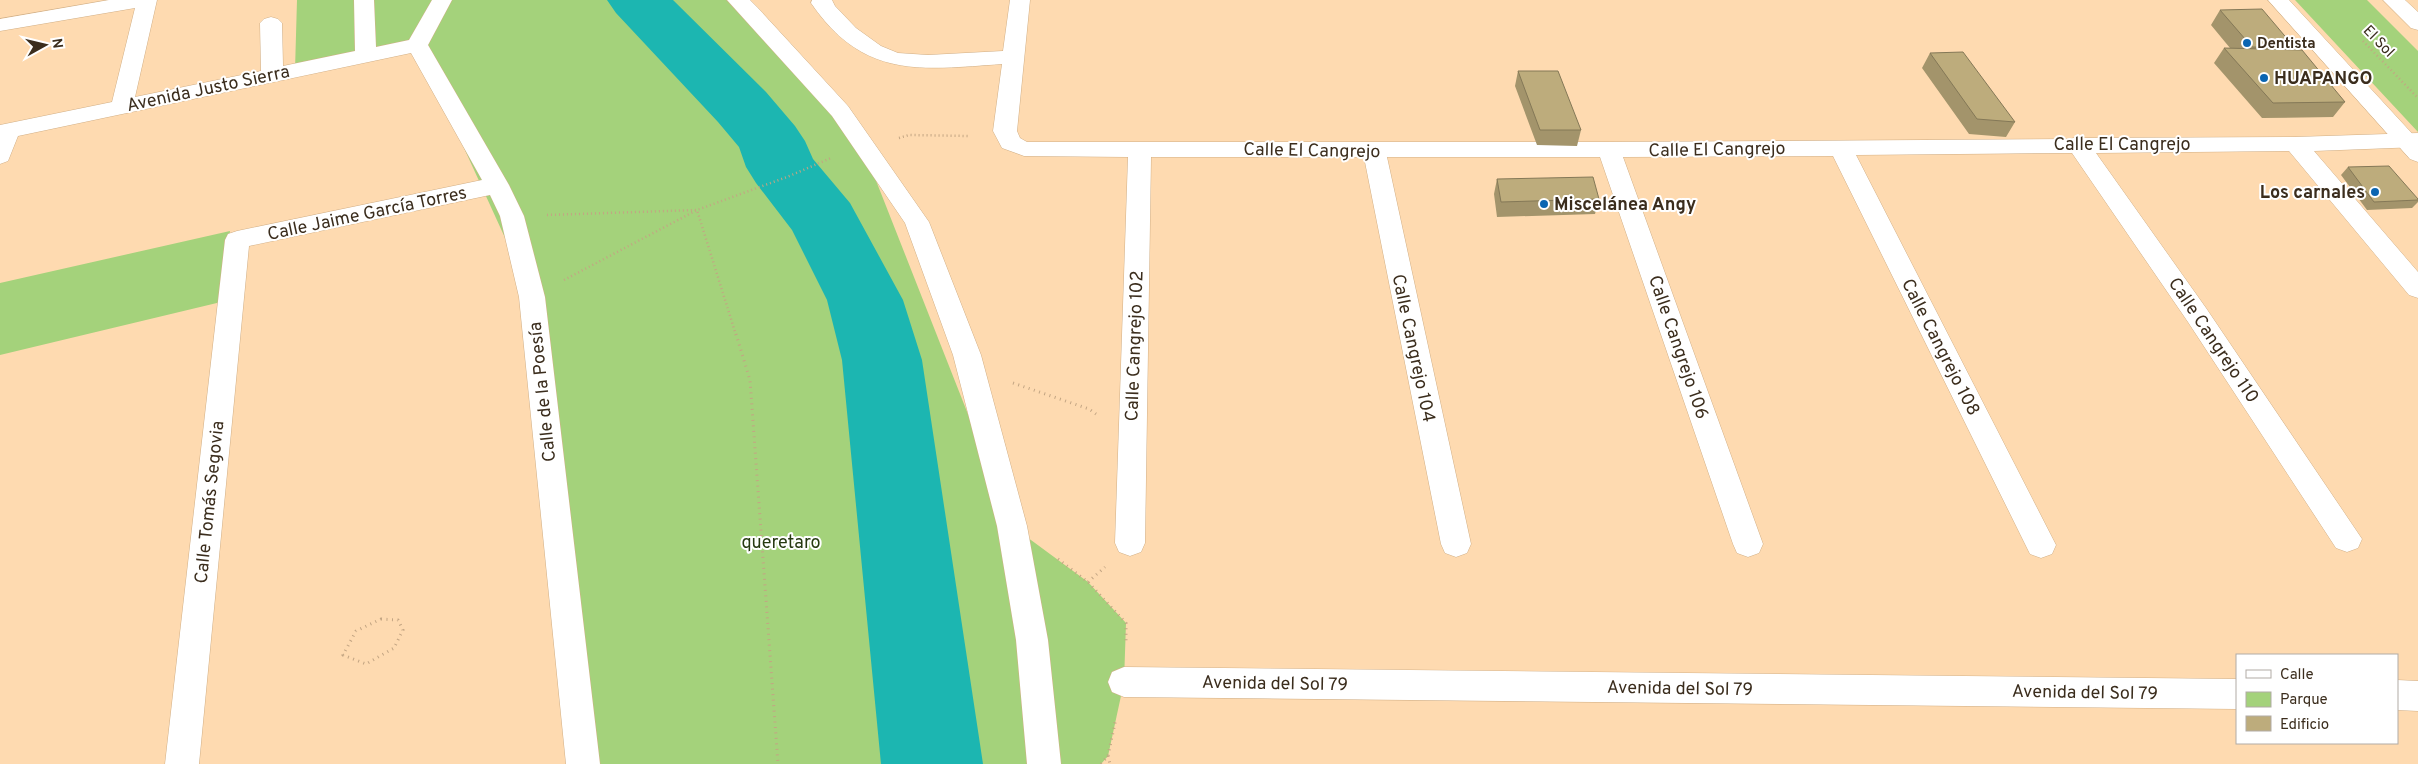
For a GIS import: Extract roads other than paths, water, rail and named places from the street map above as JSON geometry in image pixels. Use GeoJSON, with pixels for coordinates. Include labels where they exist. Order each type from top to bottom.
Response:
{"type":"FeatureCollection","features":[{"type":"Feature","properties":{"kind":"street"},"geometry":{"type":"LineString","coordinates":[[0,25],[146,0],[122,106]]}},
{"type":"Feature","properties":{"kind":"street"},"geometry":{"type":"LineString","coordinates":[[364,0],[366,56]]}},
{"type":"Feature","properties":{"kind":"street"},"geometry":{"type":"LineString","coordinates":[[417,45],[442,0]]}},
{"type":"Feature","properties":{"kind":"street"},"geometry":{"type":"LineString","coordinates":[[737,0],[750,11],[840,111],[850,150],[917,222],[967,356],[1012,526],[1032,640],[1044,764]]}},
{"type":"Feature","properties":{"kind":"street"},"geometry":{"type":"LineString","coordinates":[[822,0],[821,3],[838,25],[884,56],[918,61],[1014,57],[1020,0]]}},
{"type":"Feature","properties":{"kind":"street"},"geometry":{"type":"LineString","coordinates":[[2278,0],[2414,144]]}},
{"type":"Feature","properties":{"kind":"street"},"geometry":{"type":"LineString","coordinates":[[2404,5],[2418,24]]}},
{"type":"Feature","properties":{"kind":"street"},"geometry":{"type":"LineString","coordinates":[[272,23],[272,75]]}},
{"type":"Feature","properties":{"kind":"street","name":"Avenida Justo Sierra"},"geometry":{"type":"LineString","coordinates":[[4,131],[417,45]]}},
{"type":"Feature","properties":{"kind":"street","name":"Calle de la Poesía"},"geometry":{"type":"LineString","coordinates":[[417,45],[497,185],[512,216],[532,297],[583,764]]}},
{"type":"Feature","properties":{"kind":"street","name":"Calle El Cangrejo"},"geometry":{"type":"LineString","coordinates":[[1014,57],[1011,139],[1039,150],[1140,148],[1374,151],[1609,150],[2076,144],[2414,144]]}},
{"type":"Feature","properties":{"kind":"street"},"geometry":{"type":"LineString","coordinates":[[0,156],[4,131]]}},
{"type":"Feature","properties":{"kind":"street","name":"Calle Cangrejo 110"},"geometry":{"type":"LineString","coordinates":[[2076,144],[2197,314],[2347,539]]}},
{"type":"Feature","properties":{"kind":"street"},"geometry":{"type":"LineString","coordinates":[[2295,144],[2418,289]]}},
{"type":"Feature","properties":{"kind":"street","name":"Calle Cangrejo 102"},"geometry":{"type":"LineString","coordinates":[[1130,544],[1131,441],[1140,148]]}},
{"type":"Feature","properties":{"kind":"street","name":"Calle Cangrejo 108"},"geometry":{"type":"LineString","coordinates":[[1841,148],[2041,545]]}},
{"type":"Feature","properties":{"kind":"street","name":"Calle Cangrejo 106"},"geometry":{"type":"LineString","coordinates":[[1609,150],[1748,544]]}},
{"type":"Feature","properties":{"kind":"street","name":"Calle Cangrejo 104"},"geometry":{"type":"LineString","coordinates":[[1374,151],[1456,544]]}},
{"type":"Feature","properties":{"kind":"street","name":"Calle Jaime García Torres"},"geometry":{"type":"LineString","coordinates":[[237,240],[497,185]]}},
{"type":"Feature","properties":{"kind":"street","name":"Calle Tomás Segovia"},"geometry":{"type":"LineString","coordinates":[[182,764],[237,240]]}},
{"type":"Feature","properties":{"kind":"street","name":"Avenida del Sol 79"},"geometry":{"type":"LineString","coordinates":[[1124,682],[2236,694]]}},
{"type":"Feature","properties":{"kind":"street"},"geometry":{"type":"LineString","coordinates":[[2398,695],[2418,696]]}},
{"type":"Feature","properties":{"kind":"waterway"},"geometry":{"type":"LineString","coordinates":[[638,0],[742,107],[771,141],[781,167],[824,220],[865,300],[882,360],[932,764]]}},
{"type":"Feature","properties":{"kind":"place","name":"Dentista"},"geometry":{"type":"Point","coordinates":[2247,43]}},
{"type":"Feature","properties":{"kind":"place","name":"HUAPANGO"},"geometry":{"type":"Point","coordinates":[2264,78]}},
{"type":"Feature","properties":{"kind":"place","name":"Los carnales"},"geometry":{"type":"Point","coordinates":[2375,192]}},
{"type":"Feature","properties":{"kind":"place","name":"Miscelánea Angy"},"geometry":{"type":"Point","coordinates":[1544,204]}},
{"type":"Feature","properties":{"kind":"park label","name":"queretaro"},"geometry":{"type":"Point","coordinates":[781,542]}}]}
